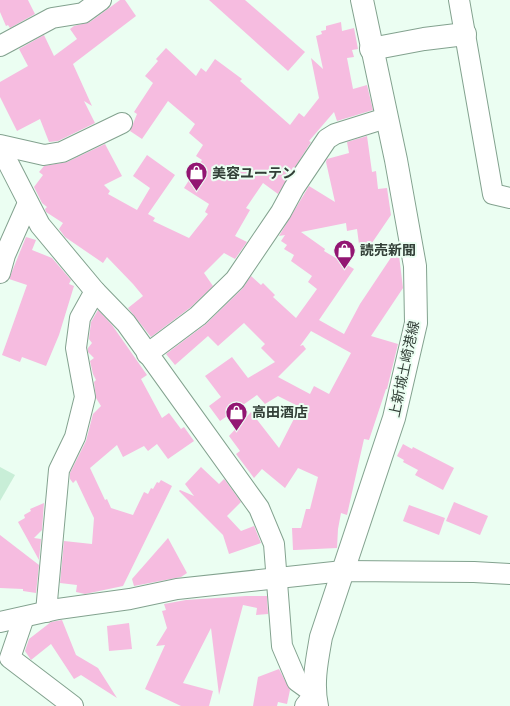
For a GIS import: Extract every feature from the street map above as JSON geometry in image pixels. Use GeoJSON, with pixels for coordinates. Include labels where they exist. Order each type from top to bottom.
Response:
{"type":"FeatureCollection","features":[{"type":"Feature","properties":{"kind":"main road","name":"上新城土崎港線"},"geometry":{"type":"LineString","coordinates":[[312,702],[321,637],[394,418],[416,323],[415,266],[396,160],[371,49],[362,0]]}},
{"type":"Feature","properties":{"kind":"main road"},"geometry":{"type":"LineString","coordinates":[[371,49],[424,39],[465,34]]}},
{"type":"Feature","properties":{"kind":"street"},"geometry":{"type":"LineString","coordinates":[[0,46],[52,18],[83,13],[100,0]]}},
{"type":"Feature","properties":{"kind":"street"},"geometry":{"type":"LineString","coordinates":[[460,0],[493,194],[510,198]]}},
{"type":"Feature","properties":{"kind":"street"},"geometry":{"type":"LineString","coordinates":[[147,354],[198,316],[235,280],[281,212],[294,188],[328,139],[335,134],[386,118]]}},
{"type":"Feature","properties":{"kind":"street"},"geometry":{"type":"LineString","coordinates":[[0,146],[44,156],[62,152],[122,123]]}},
{"type":"Feature","properties":{"kind":"street"},"geometry":{"type":"LineString","coordinates":[[0,146],[40,225],[95,291],[126,323],[259,508],[274,544],[282,646],[297,681],[312,702]]}},
{"type":"Feature","properties":{"kind":"street"},"geometry":{"type":"LineString","coordinates":[[2,261],[28,203]]}},
{"type":"Feature","properties":{"kind":"street"},"geometry":{"type":"LineString","coordinates":[[46,612],[59,470],[74,437],[85,397],[76,348],[80,318],[95,291]]}},
{"type":"Feature","properties":{"kind":"street"},"geometry":{"type":"LineString","coordinates":[[0,622],[46,612],[130,599],[177,589],[343,571],[474,572],[510,574]]}},
{"type":"Feature","properties":{"kind":"street"},"geometry":{"type":"LineString","coordinates":[[24,617],[10,658],[73,706]]}},
{"type":"Feature","properties":{"kind":"green space"},"geometry":{"type":"Polygon","coordinates":[[[0,467],[15,475],[0,501],[0,467]]]}},
{"type":"Feature","properties":{"kind":"building"},"geometry":{"type":"Polygon","coordinates":[[[0,0],[28,0],[35,14],[10,28],[8,25],[6,26],[0,12],[0,0]]]}},
{"type":"Feature","properties":{"kind":"building"},"geometry":{"type":"Polygon","coordinates":[[[120,0],[125,0],[136,16],[73,64],[92,106],[84,101],[95,123],[58,141],[49,142],[40,119],[17,131],[0,97],[0,82],[28,66],[19,49],[44,35],[54,56],[77,39],[70,29],[74,26],[90,22],[120,0]]]}},
{"type":"Feature","properties":{"kind":"building"},"geometry":{"type":"Polygon","coordinates":[[[209,0],[245,0],[305,52],[288,71],[209,0]]]}},
{"type":"Feature","properties":{"kind":"building"},"geometry":{"type":"Polygon","coordinates":[[[341,22],[342,31],[354,28],[358,49],[352,50],[354,57],[347,58],[353,89],[367,85],[373,110],[337,121],[334,112],[309,141],[311,142],[278,194],[263,183],[246,208],[250,210],[235,236],[247,242],[235,259],[224,253],[204,273],[213,286],[191,307],[151,337],[128,308],[143,296],[133,284],[107,257],[103,263],[65,237],[59,229],[63,223],[46,212],[45,209],[47,207],[42,203],[34,187],[43,175],[39,172],[44,166],[67,162],[105,144],[122,176],[104,185],[110,191],[108,194],[137,210],[150,188],[133,176],[147,155],[175,175],[148,214],[155,218],[153,221],[189,238],[208,214],[205,212],[209,204],[184,188],[202,160],[196,156],[203,145],[189,133],[195,124],[168,101],[142,139],[130,131],[137,114],[134,112],[153,83],[145,76],[158,61],[156,59],[166,48],[196,76],[201,68],[206,72],[215,59],[242,79],[240,81],[290,125],[299,113],[304,117],[319,98],[311,58],[323,69],[316,36],[322,34],[321,31],[326,30],[326,26],[341,22]]]}},
{"type":"Feature","properties":{"kind":"building"},"geometry":{"type":"Polygon","coordinates":[[[367,136],[372,172],[376,171],[378,189],[387,188],[391,215],[361,259],[357,229],[347,231],[346,223],[301,232],[325,249],[324,251],[354,269],[319,320],[344,334],[360,304],[398,247],[403,288],[371,336],[398,344],[387,389],[369,440],[364,439],[347,515],[341,513],[337,548],[293,550],[292,528],[301,528],[306,509],[310,509],[318,477],[298,468],[285,488],[262,469],[254,478],[236,454],[240,451],[229,436],[251,412],[279,448],[300,407],[278,396],[265,404],[257,395],[220,421],[209,406],[221,397],[205,376],[232,357],[248,378],[275,362],[261,348],[265,344],[244,323],[218,346],[208,336],[175,365],[166,354],[206,324],[243,288],[251,276],[261,285],[263,283],[275,295],[273,297],[296,318],[317,289],[308,282],[312,276],[291,261],[294,255],[284,249],[287,245],[281,241],[285,235],[279,236],[309,186],[335,202],[326,162],[327,159],[349,153],[347,142],[367,136]],[[311,331],[300,346],[303,345],[306,349],[278,377],[310,394],[314,386],[329,394],[351,353],[311,331]]]}},
{"type":"Feature","properties":{"kind":"building"},"geometry":{"type":"Polygon","coordinates":[[[26,237],[36,240],[32,250],[52,258],[71,280],[69,284],[74,286],[59,335],[46,366],[22,357],[20,362],[2,355],[27,285],[9,279],[26,237]]]}},
{"type":"Feature","properties":{"kind":"building"},"geometry":{"type":"Polygon","coordinates":[[[98,310],[112,325],[147,375],[141,379],[162,418],[169,413],[181,429],[184,427],[194,441],[168,459],[157,444],[148,451],[144,446],[123,457],[117,445],[90,468],[105,500],[107,499],[111,508],[133,515],[144,492],[148,494],[157,482],[159,483],[161,480],[172,486],[123,586],[85,594],[76,592],[77,585],[60,583],[64,541],[92,544],[94,518],[76,480],[73,483],[70,479],[70,473],[86,441],[93,414],[101,406],[96,398],[94,382],[96,380],[90,361],[94,358],[88,352],[88,348],[92,343],[89,339],[91,322],[98,310]]]}},
{"type":"Feature","properties":{"kind":"building"},"geometry":{"type":"Polygon","coordinates":[[[403,444],[412,449],[413,447],[454,468],[443,490],[415,475],[418,470],[403,462],[404,460],[397,456],[403,444]]]}},
{"type":"Feature","properties":{"kind":"building"},"geometry":{"type":"Polygon","coordinates":[[[201,467],[219,484],[224,479],[225,480],[241,502],[227,516],[241,531],[254,526],[261,543],[229,554],[223,535],[179,491],[180,490],[194,496],[185,484],[201,467]]]}},
{"type":"Feature","properties":{"kind":"building"},"geometry":{"type":"Polygon","coordinates":[[[454,502],[488,516],[480,535],[446,521],[454,502]]]}},
{"type":"Feature","properties":{"kind":"building"},"geometry":{"type":"Polygon","coordinates":[[[44,503],[42,530],[34,538],[41,539],[39,560],[18,522],[25,518],[24,515],[31,511],[30,509],[44,503]]]}},
{"type":"Feature","properties":{"kind":"building"},"geometry":{"type":"Polygon","coordinates":[[[409,505],[445,518],[439,535],[403,521],[409,505]]]}},
{"type":"Feature","properties":{"kind":"building"},"geometry":{"type":"Polygon","coordinates":[[[0,535],[39,565],[36,593],[23,591],[23,589],[0,588],[0,535]]]}},
{"type":"Feature","properties":{"kind":"building"},"geometry":{"type":"Polygon","coordinates":[[[168,538],[187,573],[181,577],[134,586],[132,579],[168,538]]]}},
{"type":"Feature","properties":{"kind":"building"},"geometry":{"type":"Polygon","coordinates":[[[267,596],[268,614],[256,615],[257,608],[243,605],[219,695],[211,628],[183,683],[213,691],[209,706],[181,706],[145,689],[165,645],[156,646],[167,628],[162,611],[166,610],[164,604],[186,600],[267,596]]]}},
{"type":"Feature","properties":{"kind":"building"},"geometry":{"type":"Polygon","coordinates":[[[62,620],[76,655],[98,668],[117,698],[81,675],[74,679],[51,644],[31,660],[25,651],[29,639],[51,622],[62,620]]]}},
{"type":"Feature","properties":{"kind":"building"},"geometry":{"type":"Polygon","coordinates":[[[129,623],[132,649],[109,651],[107,626],[129,623]]]}},
{"type":"Feature","properties":{"kind":"building"},"geometry":{"type":"Polygon","coordinates":[[[279,669],[290,690],[287,704],[278,702],[277,706],[253,706],[258,677],[279,669]]]}},
{"type":"Feature","properties":{"kind":"place","name":"美容ユーテン"},"geometry":{"type":"Point","coordinates":[196,192]}},
{"type":"Feature","properties":{"kind":"place","name":"読売新聞"},"geometry":{"type":"Point","coordinates":[344,270]}},
{"type":"Feature","properties":{"kind":"place","name":"高田酒店"},"geometry":{"type":"Point","coordinates":[236,432]}}]}
